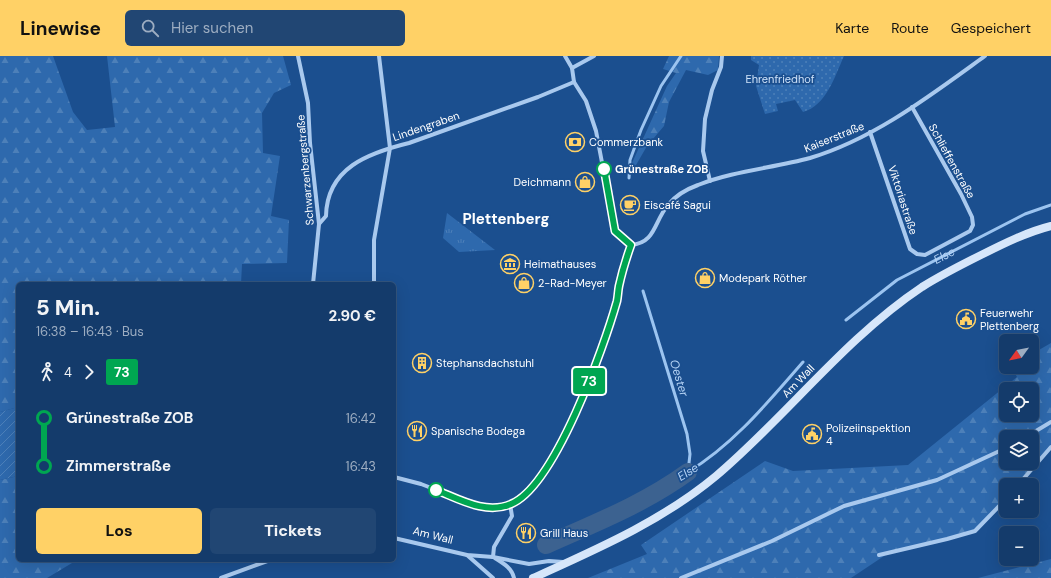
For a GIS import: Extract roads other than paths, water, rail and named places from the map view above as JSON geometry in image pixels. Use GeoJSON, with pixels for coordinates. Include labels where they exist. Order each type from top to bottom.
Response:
{"type":"FeatureCollection","features":[{"type":"Feature","properties":{"kind":"main road","name":"Am Wall"},"geometry":{"type":"LineString","coordinates":[[533,578],[623,536],[672,508],[706,483],[759,437],[830,364],[862,335],[922,287],[1002,244],[1051,226]]}},
{"type":"Feature","properties":{"kind":"street","name":"Schwarzenbergstraße"},"geometry":{"type":"LineString","coordinates":[[298,56],[308,103],[310,143],[319,224],[313,282]]}},
{"type":"Feature","properties":{"kind":"street"},"geometry":{"type":"LineString","coordinates":[[374,282],[374,240],[390,148],[379,56]]}},
{"type":"Feature","properties":{"kind":"street"},"geometry":{"type":"LineString","coordinates":[[396,478],[421,484],[479,506],[495,508],[510,504],[523,498],[535,485],[558,447],[587,388],[618,299],[618,288],[631,245],[615,231],[596,131],[586,101],[574,82],[572,68],[565,56]]}},
{"type":"Feature","properties":{"kind":"street"},"geometry":{"type":"LineString","coordinates":[[572,68],[594,56]]}},
{"type":"Feature","properties":{"kind":"street"},"geometry":{"type":"LineString","coordinates":[[710,180],[703,151],[705,119],[712,90],[721,67],[722,56]]}},
{"type":"Feature","properties":{"kind":"street","name":"Kaiserstraße"},"geometry":{"type":"LineString","coordinates":[[631,245],[640,244],[647,240],[666,206],[690,188],[710,180],[810,158],[852,142],[912,107],[985,56]]}},
{"type":"Feature","properties":{"kind":"street","name":"Lindengraben"},"geometry":{"type":"LineString","coordinates":[[319,224],[326,216],[326,204],[340,177],[347,168],[361,159],[538,97],[574,82]]}},
{"type":"Feature","properties":{"kind":"street","name":"Schlieffenstraße"},"geometry":{"type":"LineString","coordinates":[[912,107],[961,194],[972,216],[974,225]]}},
{"type":"Feature","properties":{"kind":"street","name":"Viktoriastraße"},"geometry":{"type":"LineString","coordinates":[[870,132],[910,249],[917,254],[925,255],[970,231],[974,225]]}},
{"type":"Feature","properties":{"kind":"street"},"geometry":{"type":"LineString","coordinates":[[1038,430],[1051,422]]}},
{"type":"Feature","properties":{"kind":"street"},"geometry":{"type":"LineString","coordinates":[[1024,478],[1051,447]]}},
{"type":"Feature","properties":{"kind":"street"},"geometry":{"type":"LineString","coordinates":[[681,578],[772,541],[844,506],[937,480],[999,451]]}},
{"type":"Feature","properties":{"kind":"street"},"geometry":{"type":"LineString","coordinates":[[510,504],[512,516],[494,547],[493,557],[506,565],[514,578]]}},
{"type":"Feature","properties":{"kind":"street"},"geometry":{"type":"LineString","coordinates":[[878,555],[947,539],[974,531],[999,506]]}},
{"type":"Feature","properties":{"kind":"street","name":"Am Wall"},"geometry":{"type":"LineString","coordinates":[[396,538],[466,555],[493,557],[529,564],[549,562],[567,563]]}},
{"type":"Feature","properties":{"kind":"street","name":"Am Wall"},"geometry":{"type":"LineString","coordinates":[[466,555],[493,578]]}},
{"type":"Feature","properties":{"kind":"street"},"geometry":{"type":"LineString","coordinates":[[221,578],[265,562]]}},
{"type":"Feature","properties":{"kind":"waterway","name":"Oester"},"geometry":{"type":"LineString","coordinates":[[629,178],[630,160],[641,130],[661,86],[681,56]]}},
{"type":"Feature","properties":{"kind":"waterway","name":"Else"},"geometry":{"type":"LineString","coordinates":[[846,320],[897,280],[1025,214],[1051,205]]}},
{"type":"Feature","properties":{"kind":"waterway","name":"Oester"},"geometry":{"type":"LineString","coordinates":[[643,291],[687,434],[690,454],[688,472]]}},
{"type":"Feature","properties":{"kind":"waterway","name":"Else"},"geometry":{"type":"LineString","coordinates":[[688,472],[720,449],[750,422],[803,362]]}},
{"type":"Feature","properties":{"kind":"waterway","name":"Else"},"geometry":{"type":"LineString","coordinates":[[546,545],[601,521],[637,503],[688,472]]}},
{"type":"Feature","properties":{"kind":"place","name":"Commerzbank"},"geometry":{"type":"Point","coordinates":[575,142]}},
{"type":"Feature","properties":{"kind":"place","name":"Grünestraße ZOB"},"geometry":{"type":"Point","coordinates":[604,169]}},
{"type":"Feature","properties":{"kind":"place","name":"Deichmann"},"geometry":{"type":"Point","coordinates":[585,182]}},
{"type":"Feature","properties":{"kind":"place","name":"Eiscafé Sagui"},"geometry":{"type":"Point","coordinates":[630,205]}},
{"type":"Feature","properties":{"kind":"place","name":"Heimathauses"},"geometry":{"type":"Point","coordinates":[510,264]}},
{"type":"Feature","properties":{"kind":"place","name":"Modepark Röther"},"geometry":{"type":"Point","coordinates":[705,278]}},
{"type":"Feature","properties":{"kind":"place","name":"2-Rad-Meyer"},"geometry":{"type":"Point","coordinates":[524,283]}},
{"type":"Feature","properties":{"kind":"place","name":"Feuerwehr Plettenberg"},"geometry":{"type":"Point","coordinates":[966,319]}},
{"type":"Feature","properties":{"kind":"place","name":"Stephansdachstuhl"},"geometry":{"type":"Point","coordinates":[422,363]}},
{"type":"Feature","properties":{"kind":"place","name":"Spanische Bodega"},"geometry":{"type":"Point","coordinates":[417,431]}},
{"type":"Feature","properties":{"kind":"place","name":"Polizeiinspektion 4"},"geometry":{"type":"Point","coordinates":[812,434]}},
{"type":"Feature","properties":{"kind":"place","name":"Grill Haus"},"geometry":{"type":"Point","coordinates":[526,533]}},
{"type":"Feature","properties":{"kind":"district","name":"Plettenberg"},"geometry":{"type":"Point","coordinates":[506,219]}},
{"type":"Feature","properties":{"kind":"park label","name":"Ehrenfriedhof"},"geometry":{"type":"Point","coordinates":[780,79]}}]}
